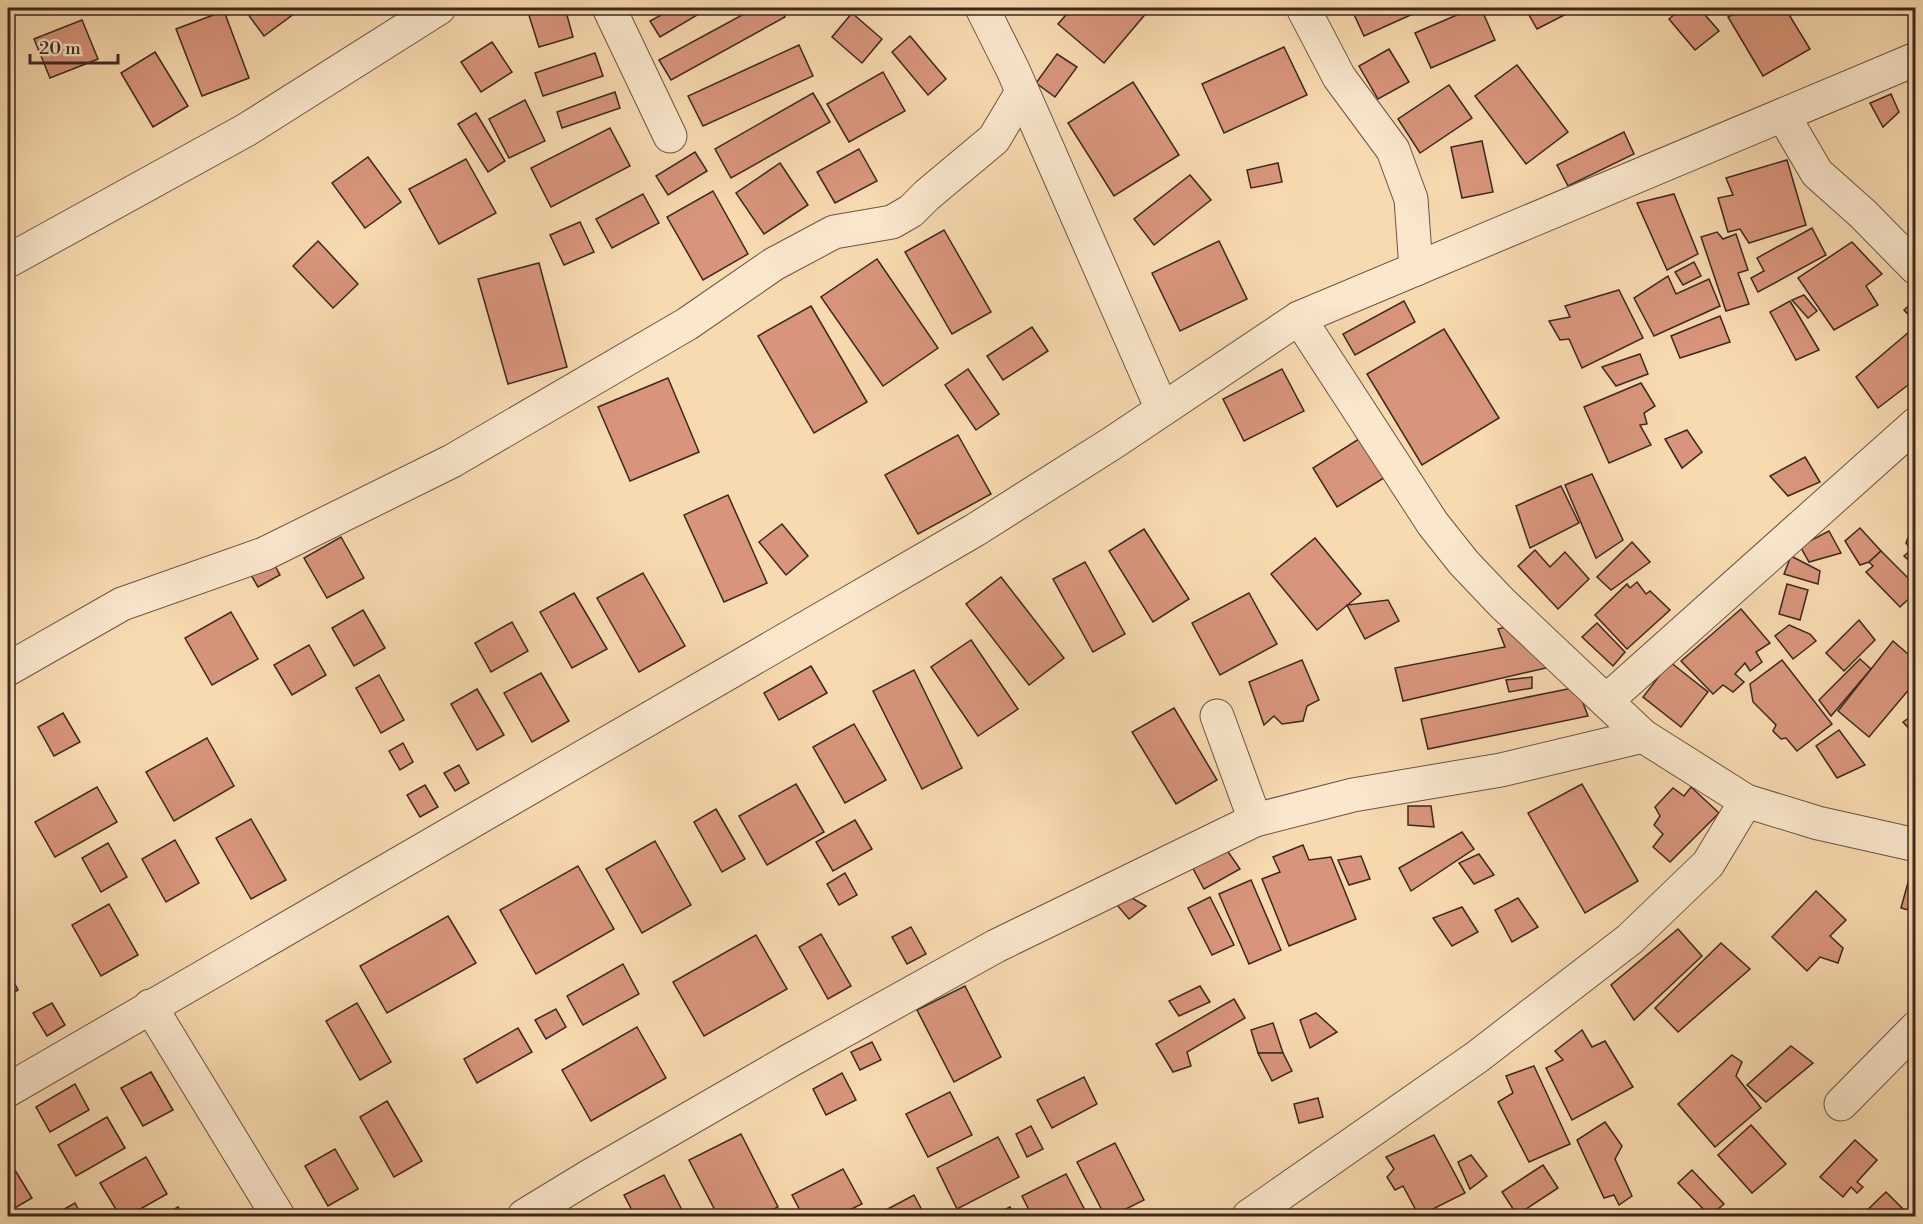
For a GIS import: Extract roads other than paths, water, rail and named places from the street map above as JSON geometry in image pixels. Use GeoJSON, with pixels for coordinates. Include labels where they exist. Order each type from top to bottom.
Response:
{"type":"FeatureCollection","features":[{"type":"Feature","properties":{"kind":"street"},"geometry":{"type":"LineString","coordinates":[[8,261],[246,130],[439,8]]}},
{"type":"Feature","properties":{"kind":"street"},"geometry":{"type":"LineString","coordinates":[[609,8],[670,136]]}},
{"type":"Feature","properties":{"kind":"street"},"geometry":{"type":"LineString","coordinates":[[982,8],[1022,92],[1162,409]]}},
{"type":"Feature","properties":{"kind":"street"},"geometry":{"type":"LineString","coordinates":[[1303,8],[1339,77],[1393,150],[1411,199],[1416,269]]}},
{"type":"Feature","properties":{"kind":"street"},"geometry":{"type":"LineString","coordinates":[[8,1090],[975,530],[1114,442],[1299,318],[1916,59]]}},
{"type":"Feature","properties":{"kind":"street"},"geometry":{"type":"LineString","coordinates":[[8,669],[122,603],[264,554],[452,462],[687,324],[774,264],[834,232],[892,222],[911,211],[994,139],[1022,92]]}},
{"type":"Feature","properties":{"kind":"street"},"geometry":{"type":"LineString","coordinates":[[1783,115],[1817,173],[1863,214],[1916,268]]}},
{"type":"Feature","properties":{"kind":"street"},"geometry":{"type":"LineString","coordinates":[[994,139],[1045,144]]}},
{"type":"Feature","properties":{"kind":"street"},"geometry":{"type":"LineString","coordinates":[[1299,318],[1433,524],[1464,563],[1502,603],[1643,736],[1746,801],[1818,823],[1916,845]]}},
{"type":"Feature","properties":{"kind":"street"},"geometry":{"type":"LineString","coordinates":[[1606,701],[1916,424]]}},
{"type":"Feature","properties":{"kind":"street"},"geometry":{"type":"LineString","coordinates":[[1217,716],[1255,820]]}},
{"type":"Feature","properties":{"kind":"street"},"geometry":{"type":"LineString","coordinates":[[524,1216],[789,1061],[996,946],[1255,820],[1353,795],[1501,770],[1643,736]]}},
{"type":"Feature","properties":{"kind":"street"},"geometry":{"type":"LineString","coordinates":[[1249,1216],[1477,1058],[1630,939],[1707,864],[1746,801]]}},
{"type":"Feature","properties":{"kind":"street"},"geometry":{"type":"LineString","coordinates":[[150,1006],[278,1216]]}},
{"type":"Feature","properties":{"kind":"street"},"geometry":{"type":"LineString","coordinates":[[1841,1104],[1916,1028]]}}]}
